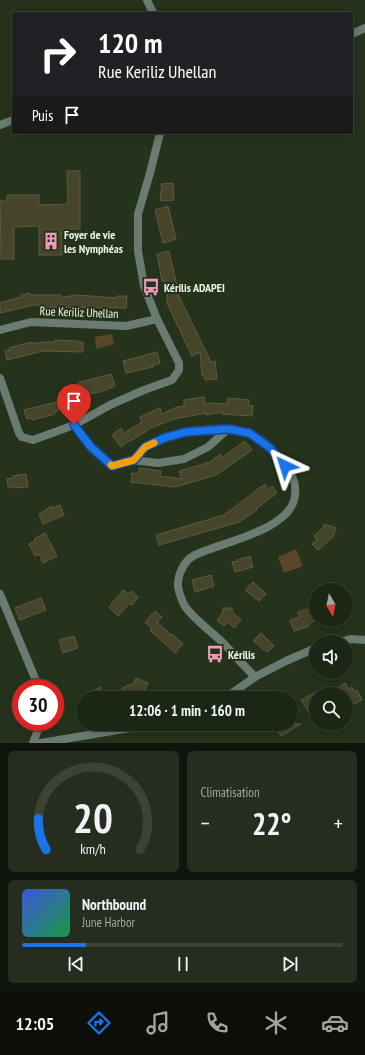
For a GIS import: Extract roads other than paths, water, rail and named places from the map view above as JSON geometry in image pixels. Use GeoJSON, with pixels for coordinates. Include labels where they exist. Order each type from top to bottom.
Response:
{"type":"FeatureCollection","features":[{"type":"Feature","properties":{"kind":"street"},"geometry":{"type":"LineString","coordinates":[[147,0],[153,12]]}},
{"type":"Feature","properties":{"kind":"street"},"geometry":{"type":"LineString","coordinates":[[353,34],[365,28]]}},
{"type":"Feature","properties":{"kind":"street"},"geometry":{"type":"LineString","coordinates":[[0,125],[12,120]]}},
{"type":"Feature","properties":{"kind":"street"},"geometry":{"type":"LineString","coordinates":[[0,378],[19,433],[22,437],[33,440],[74,425],[117,402],[172,380],[179,370],[179,363],[157,319],[144,286],[138,251],[138,214],[160,134]]}},
{"type":"Feature","properties":{"kind":"street","name":"Rue Keriliz Uhellan"},"geometry":{"type":"LineString","coordinates":[[0,330],[31,322],[126,326],[157,319]]}},
{"type":"Feature","properties":{"kind":"street"},"geometry":{"type":"LineString","coordinates":[[74,425],[91,447],[112,466],[134,460],[158,463],[184,459],[208,447],[228,429]]}},
{"type":"Feature","properties":{"kind":"street"},"geometry":{"type":"LineString","coordinates":[[134,460],[145,447],[164,438],[186,432],[228,429],[249,433],[270,448],[291,473],[295,483],[295,495],[293,504],[284,514],[263,530],[192,556],[180,571],[178,587],[186,608],[226,646],[255,677]]}},
{"type":"Feature","properties":{"kind":"street"},"geometry":{"type":"LineString","coordinates":[[0,594],[35,679]]}},
{"type":"Feature","properties":{"kind":"street"},"geometry":{"type":"LineString","coordinates":[[353,638],[365,640]]}},
{"type":"Feature","properties":{"kind":"street"},"geometry":{"type":"LineString","coordinates":[[235,691],[255,677],[309,651]]}},
{"type":"Feature","properties":{"kind":"street"},"geometry":{"type":"LineString","coordinates":[[33,743],[38,731]]}},
{"type":"Feature","properties":{"kind":"street"},"geometry":{"type":"LineString","coordinates":[[47,743],[115,731]]}},
{"type":"Feature","properties":{"kind":"place","name":"Foyer de vie les Nymphéas"},"geometry":{"type":"Point","coordinates":[51,241]}},
{"type":"Feature","properties":{"kind":"place","name":"Kérilis ADAPEI"},"geometry":{"type":"Point","coordinates":[151,287]}},
{"type":"Feature","properties":{"kind":"place","name":"Kérilis"},"geometry":{"type":"Point","coordinates":[215,654]}}]}
